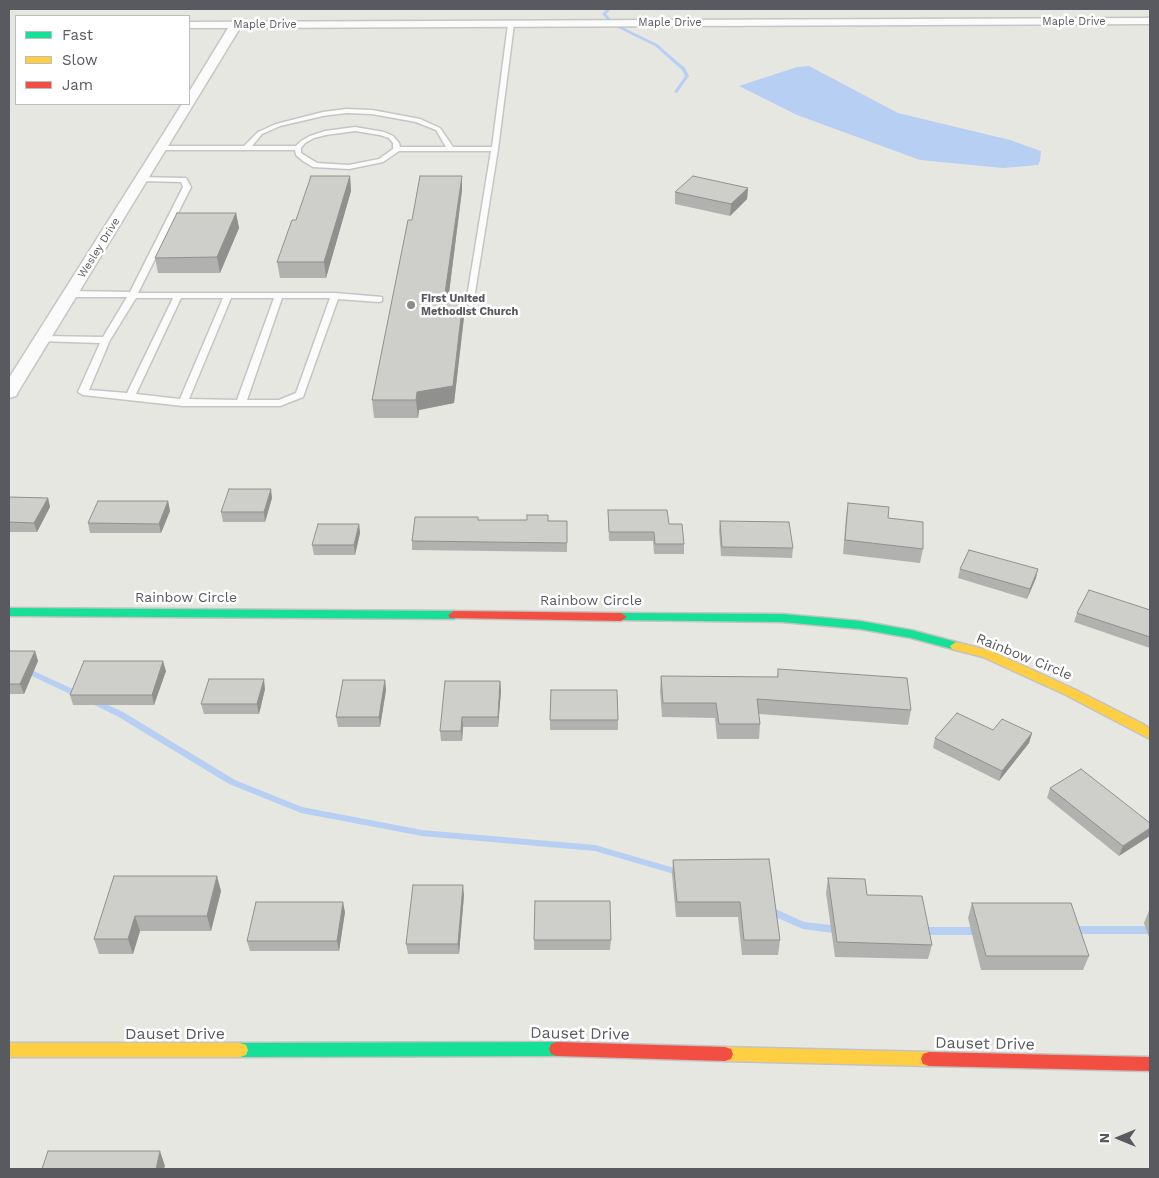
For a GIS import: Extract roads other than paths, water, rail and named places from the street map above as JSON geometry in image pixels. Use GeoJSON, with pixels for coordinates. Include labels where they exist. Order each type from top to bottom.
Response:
{"type":"FeatureCollection","features":[{"type":"Feature","properties":{"kind":"street"},"geometry":{"type":"LineString","coordinates":[[1125,9],[1134,22]]}},
{"type":"Feature","properties":{"kind":"street","name":"Maple Drive"},"geometry":{"type":"LineString","coordinates":[[190,25],[1150,21]]}},
{"type":"Feature","properties":{"kind":"street","name":"Wesley Drive"},"geometry":{"type":"LineString","coordinates":[[190,100],[236,25]]}},
{"type":"Feature","properties":{"kind":"street","name":"Wesley Drive"},"geometry":{"type":"LineString","coordinates":[[9,392],[187,105]]}},
{"type":"Feature","properties":{"kind":"street","name":"Rainbow Circle"},"geometry":{"type":"LineString","coordinates":[[9,612],[782,618],[860,625],[912,634],[987,654],[1070,692],[1139,727],[1150,735]]}},
{"type":"Feature","properties":{"kind":"street","name":"Dauset Drive"},"geometry":{"type":"LineString","coordinates":[[9,1050],[540,1049],[1150,1064]]}},
{"type":"Feature","properties":{"kind":"lane"},"geometry":{"type":"LineString","coordinates":[[470,303],[495,149],[511,24]]}},
{"type":"Feature","properties":{"kind":"lane"},"geometry":{"type":"LineString","coordinates":[[247,147],[260,133],[278,125],[323,114],[346,111],[372,112],[418,120],[438,129],[451,149]]}},
{"type":"Feature","properties":{"kind":"lane"},"geometry":{"type":"LineString","coordinates":[[397,149],[396,143],[391,137],[382,133],[355,129],[325,133],[312,137],[303,142],[298,148],[298,154],[304,160],[332,167],[366,165],[386,158],[397,149],[495,149]]}},
{"type":"Feature","properties":{"kind":"lane"},"geometry":{"type":"LineString","coordinates":[[161,148],[298,148]]}},
{"type":"Feature","properties":{"kind":"lane"},"geometry":{"type":"LineString","coordinates":[[142,179],[183,180],[188,187],[133,295],[106,340],[82,392],[130,396],[168,402],[280,403],[300,395],[335,296]]}},
{"type":"Feature","properties":{"kind":"lane"},"geometry":{"type":"LineString","coordinates":[[70,294],[379,298]]}},
{"type":"Feature","properties":{"kind":"lane"},"geometry":{"type":"LineString","coordinates":[[130,396],[178,295]]}},
{"type":"Feature","properties":{"kind":"lane"},"geometry":{"type":"LineString","coordinates":[[183,402],[228,296]]}},
{"type":"Feature","properties":{"kind":"lane"},"geometry":{"type":"LineString","coordinates":[[241,403],[279,296]]}},
{"type":"Feature","properties":{"kind":"lane"},"geometry":{"type":"LineString","coordinates":[[43,339],[106,340]]}},
{"type":"Feature","properties":{"kind":"water"},"geometry":{"type":"Polygon","coordinates":[[[809,66],[898,113],[1010,140],[1041,151],[1040,161],[1038,165],[1003,168],[920,160],[797,115],[739,86],[797,67],[809,66]]]}},
{"type":"Feature","properties":{"kind":"waterway"},"geometry":{"type":"LineString","coordinates":[[609,9],[604,14],[615,25],[656,45],[684,69],[687,76],[676,92]]}},
{"type":"Feature","properties":{"kind":"waterway"},"geometry":{"type":"LineString","coordinates":[[9,662],[79,695]]}},
{"type":"Feature","properties":{"kind":"waterway"},"geometry":{"type":"LineString","coordinates":[[93,701],[120,714],[232,782],[301,810],[422,833],[595,848],[681,873]]}},
{"type":"Feature","properties":{"kind":"waterway"},"geometry":{"type":"LineString","coordinates":[[769,910],[803,925],[840,930]]}},
{"type":"Feature","properties":{"kind":"waterway"},"geometry":{"type":"LineString","coordinates":[[1073,930],[1150,930]]}},
{"type":"Feature","properties":{"kind":"waterway"},"geometry":{"type":"LineString","coordinates":[[921,931],[980,931]]}},
{"type":"Feature","properties":{"kind":"place","name":"First United Methodist Church"},"geometry":{"type":"Point","coordinates":[411,305]}}]}
